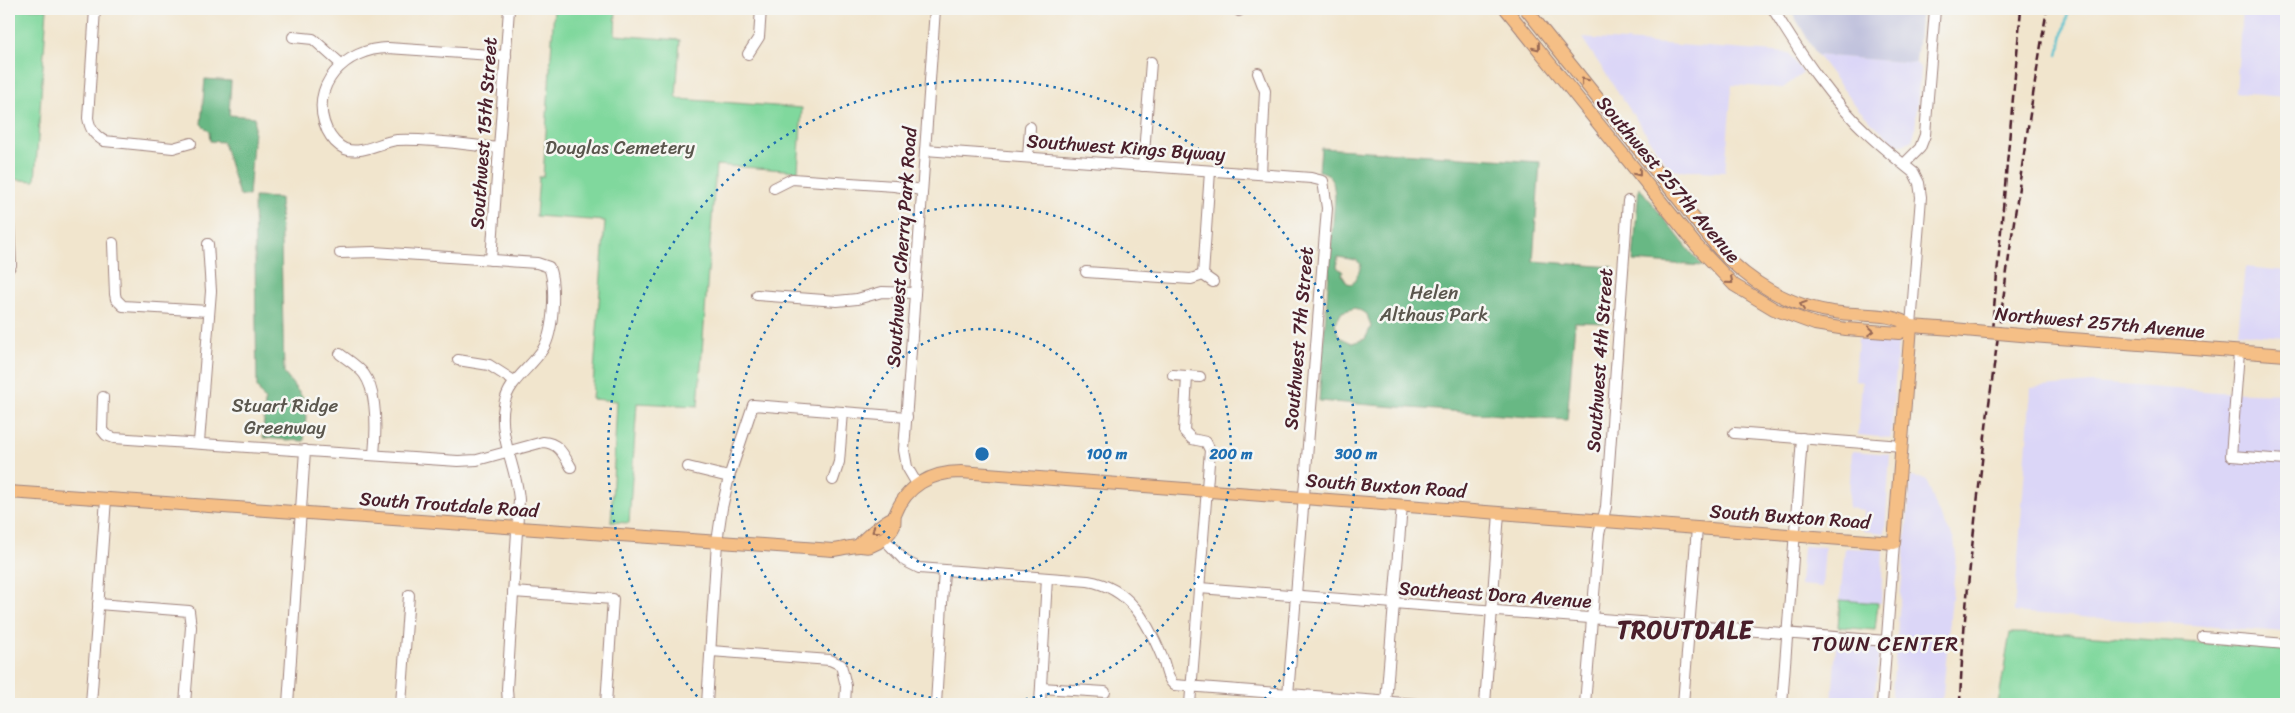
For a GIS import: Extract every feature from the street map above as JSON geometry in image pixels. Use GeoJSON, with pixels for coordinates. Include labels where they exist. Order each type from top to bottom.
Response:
{"type":"FeatureCollection","features":[{"type":"Feature","properties":{"kind":"main road","name":"Southwest 257th Avenue"},"geometry":{"type":"LineString","coordinates":[[1506,9],[1696,246],[1734,285],[1774,309],[1815,324],[1846,329],[1899,333],[1911,326],[1900,318],[1838,313],[1811,307],[1779,295],[1740,270],[1713,242],[1526,9]]}},
{"type":"Feature","properties":{"kind":"main road","name":"Northwest 257th Avenue"},"geometry":{"type":"LineString","coordinates":[[1911,326],[2286,355]]}},
{"type":"Feature","properties":{"kind":"main road"},"geometry":{"type":"LineString","coordinates":[[1894,543],[1911,326]]}},
{"type":"Feature","properties":{"kind":"main road","name":"South Buxton Road"},"geometry":{"type":"LineString","coordinates":[[883,538],[894,525],[894,517],[906,497],[917,484],[940,473],[961,472],[1894,543]]}},
{"type":"Feature","properties":{"kind":"main road","name":"South Troutdale Road"},"geometry":{"type":"LineString","coordinates":[[9,492],[833,550],[858,546],[867,548],[883,538]]}},
{"type":"Feature","properties":{"kind":"main road","name":"South Buxton Road"},"geometry":{"type":"LineString","coordinates":[[858,546],[864,538],[876,531],[886,520],[894,517]]}},
{"type":"Feature","properties":{"kind":"street"},"geometry":{"type":"LineString","coordinates":[[95,9],[88,118],[92,139],[173,148],[191,143]]}},
{"type":"Feature","properties":{"kind":"street","name":"Southwest 15th Street"},"geometry":{"type":"LineString","coordinates":[[491,260],[509,9]]}},
{"type":"Feature","properties":{"kind":"street"},"geometry":{"type":"LineString","coordinates":[[748,54],[759,38],[761,9]]}},
{"type":"Feature","properties":{"kind":"street","name":"Southwest Cherry Park Road"},"geometry":{"type":"LineString","coordinates":[[917,484],[909,474],[905,459],[906,416],[935,9]]}},
{"type":"Feature","properties":{"kind":"street"},"geometry":{"type":"LineString","coordinates":[[1773,9],[1832,97],[1870,137],[1914,173],[1921,189],[1911,326]]}},
{"type":"Feature","properties":{"kind":"street"},"geometry":{"type":"LineString","coordinates":[[1904,164],[1920,148],[1924,135],[1934,9]]}},
{"type":"Feature","properties":{"kind":"street"},"geometry":{"type":"LineString","coordinates":[[292,37],[313,39],[342,64]]}},
{"type":"Feature","properties":{"kind":"street"},"geometry":{"type":"LineString","coordinates":[[499,148],[401,140],[364,149],[345,149],[330,137],[322,109],[325,90],[329,80],[342,64],[360,53],[378,48],[506,56]]}},
{"type":"Feature","properties":{"kind":"street"},"geometry":{"type":"LineString","coordinates":[[1143,166],[1151,62]]}},
{"type":"Feature","properties":{"kind":"street"},"geometry":{"type":"LineString","coordinates":[[1258,73],[1266,91],[1261,174]]}},
{"type":"Feature","properties":{"kind":"street"},"geometry":{"type":"LineString","coordinates":[[1028,157],[1030,127]]}},
{"type":"Feature","properties":{"kind":"street","name":"Southwest Kings Byway"},"geometry":{"type":"LineString","coordinates":[[925,150],[1261,174],[1311,178],[1324,181]]}},
{"type":"Feature","properties":{"kind":"street"},"geometry":{"type":"LineString","coordinates":[[1203,275],[1210,171]]}},
{"type":"Feature","properties":{"kind":"street"},"geometry":{"type":"LineString","coordinates":[[774,188],[792,179],[894,186],[922,190]]}},
{"type":"Feature","properties":{"kind":"street","name":"Southwest 7th Street"},"geometry":{"type":"LineString","coordinates":[[1288,695],[1327,208],[1324,181]]}},
{"type":"Feature","properties":{"kind":"street","name":"Southwest 4th Street"},"geometry":{"type":"LineString","coordinates":[[1586,704],[1599,534],[1606,507],[1628,201]]}},
{"type":"Feature","properties":{"kind":"street"},"geometry":{"type":"LineString","coordinates":[[9,268],[11,265],[10,224]]}},
{"type":"Feature","properties":{"kind":"street"},"geometry":{"type":"LineString","coordinates":[[114,243],[115,294],[123,306],[208,311]]}},
{"type":"Feature","properties":{"kind":"street"},"geometry":{"type":"LineString","coordinates":[[200,442],[208,311],[211,291],[208,244]]}},
{"type":"Feature","properties":{"kind":"street"},"geometry":{"type":"LineString","coordinates":[[340,253],[374,252],[537,263],[549,267],[554,279],[548,339],[542,350],[514,381],[506,398],[503,412],[509,451],[519,490],[508,704]]}},
{"type":"Feature","properties":{"kind":"street"},"geometry":{"type":"LineString","coordinates":[[1086,272],[1191,279],[1203,275]]}},
{"type":"Feature","properties":{"kind":"street"},"geometry":{"type":"LineString","coordinates":[[1203,275],[1213,282]]}},
{"type":"Feature","properties":{"kind":"street"},"geometry":{"type":"LineString","coordinates":[[756,295],[838,301],[857,299],[882,292],[915,293]]}},
{"type":"Feature","properties":{"kind":"street"},"geometry":{"type":"LineString","coordinates":[[2239,352],[2231,456],[2286,460]]}},
{"type":"Feature","properties":{"kind":"street"},"geometry":{"type":"LineString","coordinates":[[340,354],[364,374],[368,380],[376,426],[374,455]]}},
{"type":"Feature","properties":{"kind":"street"},"geometry":{"type":"LineString","coordinates":[[458,360],[489,365],[514,381]]}},
{"type":"Feature","properties":{"kind":"street"},"geometry":{"type":"LineString","coordinates":[[1173,375],[1200,377]]}},
{"type":"Feature","properties":{"kind":"street"},"geometry":{"type":"LineString","coordinates":[[1187,376],[1183,427],[1186,435],[1203,440],[1209,446],[1190,704]]}},
{"type":"Feature","properties":{"kind":"street"},"geometry":{"type":"LineString","coordinates":[[103,397],[102,430],[106,435],[119,438],[468,461],[543,442],[553,443],[558,447],[571,467]]}},
{"type":"Feature","properties":{"kind":"street"},"geometry":{"type":"LineString","coordinates":[[707,704],[722,508],[729,477],[753,405],[906,416]]}},
{"type":"Feature","properties":{"kind":"street"},"geometry":{"type":"LineString","coordinates":[[833,480],[839,462],[843,412]]}},
{"type":"Feature","properties":{"kind":"street"},"geometry":{"type":"LineString","coordinates":[[1734,433],[1902,446]]}},
{"type":"Feature","properties":{"kind":"street"},"geometry":{"type":"LineString","coordinates":[[1782,704],[1802,438]]}},
{"type":"Feature","properties":{"kind":"street"},"geometry":{"type":"LineString","coordinates":[[288,704],[305,450]]}},
{"type":"Feature","properties":{"kind":"street"},"geometry":{"type":"LineString","coordinates":[[688,467],[729,477]]}},
{"type":"Feature","properties":{"kind":"street"},"geometry":{"type":"LineString","coordinates":[[91,704],[106,499]]}},
{"type":"Feature","properties":{"kind":"street"},"geometry":{"type":"LineString","coordinates":[[1386,702],[1402,505]]}},
{"type":"Feature","properties":{"kind":"street"},"geometry":{"type":"LineString","coordinates":[[1485,704],[1499,513]]}},
{"type":"Feature","properties":{"kind":"street"},"geometry":{"type":"LineString","coordinates":[[1683,704],[1697,528]]}},
{"type":"Feature","properties":{"kind":"street"},"geometry":{"type":"LineString","coordinates":[[883,538],[897,554],[911,565],[944,570],[1100,583],[1122,593],[1137,610],[1162,656],[1171,682],[1174,685],[1417,704]]}},
{"type":"Feature","properties":{"kind":"street"},"geometry":{"type":"LineString","coordinates":[[1882,704],[1894,543]]}},
{"type":"Feature","properties":{"kind":"street"},"geometry":{"type":"LineString","coordinates":[[936,704],[944,570]]}},
{"type":"Feature","properties":{"kind":"street"},"geometry":{"type":"LineString","coordinates":[[1040,704],[1047,578]]}},
{"type":"Feature","properties":{"kind":"street","name":"Southeast Dora Avenue"},"geometry":{"type":"LineString","coordinates":[[1199,588],[1887,641]]}},
{"type":"Feature","properties":{"kind":"street"},"geometry":{"type":"LineString","coordinates":[[513,592],[613,599],[606,704]]}},
{"type":"Feature","properties":{"kind":"street"},"geometry":{"type":"LineString","coordinates":[[401,704],[409,595]]}},
{"type":"Feature","properties":{"kind":"street"},"geometry":{"type":"LineString","coordinates":[[98,604],[189,611],[191,627],[186,704]]}},
{"type":"Feature","properties":{"kind":"street"},"geometry":{"type":"LineString","coordinates":[[2203,637],[2286,644]]}},
{"type":"Feature","properties":{"kind":"street"},"geometry":{"type":"LineString","coordinates":[[711,651],[843,662],[846,686],[845,704]]}},
{"type":"Feature","properties":{"kind":"street"},"geometry":{"type":"LineString","coordinates":[[1041,688],[1105,692]]}},
{"type":"Feature","properties":{"kind":"shaded area"},"geometry":{"type":"Polygon","coordinates":[[[1790,9],[1921,9],[1916,63],[1817,55],[1790,9]]]}},
{"type":"Feature","properties":{"kind":"shaded area"},"geometry":{"type":"Polygon","coordinates":[[[2242,9],[2286,9],[2286,97],[2236,93],[2242,9]]]}},
{"type":"Feature","properties":{"kind":"shaded area"},"geometry":{"type":"Polygon","coordinates":[[[1582,38],[1789,53],[1803,73],[1783,88],[1732,85],[1725,172],[1670,170],[1582,38]]]}},
{"type":"Feature","properties":{"kind":"shaded area"},"geometry":{"type":"Polygon","coordinates":[[[1817,55],[1916,63],[1920,69],[1915,131],[1912,140],[1903,145],[1893,142],[1860,111],[1817,55]]]}},
{"type":"Feature","properties":{"kind":"shaded area"},"geometry":{"type":"Polygon","coordinates":[[[2245,267],[2286,271],[2286,337],[2238,333],[2245,267]]]}},
{"type":"Feature","properties":{"kind":"shaded area"},"geometry":{"type":"Polygon","coordinates":[[[1858,339],[1898,342],[1891,438],[1858,435],[1862,382],[1855,381],[1858,339]]]}},
{"type":"Feature","properties":{"kind":"shaded area"},"geometry":{"type":"Polygon","coordinates":[[[2092,383],[2217,392],[2286,394],[2286,632],[2014,612],[2031,388],[2092,383]]]}},
{"type":"Feature","properties":{"kind":"shaded area"},"geometry":{"type":"Polygon","coordinates":[[[1852,451],[1890,454],[1885,533],[1863,531],[1864,510],[1848,508],[1852,451]]]}},
{"type":"Feature","properties":{"kind":"shaded area"},"geometry":{"type":"Polygon","coordinates":[[[1911,477],[1926,479],[1938,512],[1954,539],[1956,555],[1942,704],[1891,704],[1911,477]]]}},
{"type":"Feature","properties":{"kind":"shaded area"},"geometry":{"type":"Polygon","coordinates":[[[1803,546],[1825,547],[1822,587],[1800,585],[1803,546]]]}},
{"type":"Feature","properties":{"kind":"shaded area"},"geometry":{"type":"Polygon","coordinates":[[[1845,548],[1881,549],[1883,551],[1881,603],[1840,600],[1845,548]]]}},
{"type":"Feature","properties":{"kind":"shaded area"},"geometry":{"type":"Polygon","coordinates":[[[1836,644],[1873,647],[1879,652],[1874,704],[1832,704],[1836,644]]]}},
{"type":"Feature","properties":{"kind":"green space"},"geometry":{"type":"Polygon","coordinates":[[[9,9],[47,9],[35,181],[9,179],[9,9]]]}},
{"type":"Feature","properties":{"kind":"green space","name":"Douglas Cemetery"},"geometry":{"type":"Polygon","coordinates":[[[554,9],[616,9],[615,35],[680,40],[676,96],[679,99],[802,108],[798,171],[716,165],[698,406],[637,403],[629,523],[611,522],[617,401],[592,399],[605,221],[536,216],[539,177],[543,177],[554,9]]]}},
{"type":"Feature","properties":{"kind":"green space"},"geometry":{"type":"Polygon","coordinates":[[[205,79],[231,81],[229,115],[255,117],[249,196],[239,195],[223,142],[210,141],[209,132],[201,124],[205,79]]]}},
{"type":"Feature","properties":{"kind":"green space","name":"Helen Althaus Park"},"geometry":{"type":"Polygon","coordinates":[[[1321,148],[1540,162],[1533,261],[1613,267],[1609,323],[1575,322],[1567,420],[1319,401],[1335,197],[1330,177],[1324,172],[1319,171],[1321,148]],[[1338,257],[1337,267],[1343,272],[1342,275],[1347,283],[1352,284],[1361,264],[1356,260],[1338,257]],[[1355,308],[1342,312],[1335,324],[1339,337],[1352,343],[1365,339],[1371,327],[1367,314],[1355,308]]]}},
{"type":"Feature","properties":{"kind":"green space"},"geometry":{"type":"Polygon","coordinates":[[[1639,187],[1694,256],[1703,266],[1633,261],[1639,187]]]}},
{"type":"Feature","properties":{"kind":"green space","name":"Stuart Ridge Greenway"},"geometry":{"type":"Polygon","coordinates":[[[254,197],[280,198],[284,373],[307,403],[304,441],[263,438],[265,401],[257,387],[254,197]]]}},
{"type":"Feature","properties":{"kind":"green space"},"geometry":{"type":"Polygon","coordinates":[[[1840,600],[1878,603],[1875,630],[1838,627],[1840,600]]]}},
{"type":"Feature","properties":{"kind":"green space"},"geometry":{"type":"Polygon","coordinates":[[[2010,633],[2067,634],[2286,649],[2286,704],[1998,704],[2010,633]]]}},
{"type":"Feature","properties":{"kind":"waterway"},"geometry":{"type":"LineString","coordinates":[[2058,55],[2069,9]]}},
{"type":"Feature","properties":{"kind":"railway"},"geometry":{"type":"LineString","coordinates":[[1992,330],[2021,9]]}},
{"type":"Feature","properties":{"kind":"railway"},"geometry":{"type":"LineString","coordinates":[[1960,704],[1967,597],[1987,419],[2030,111],[2047,9]]}},
{"type":"Feature","properties":{"kind":"district","name":"TROUTDALE"},"geometry":{"type":"Point","coordinates":[1685,630]}},
{"type":"Feature","properties":{"kind":"district","name":"TOWN CENTER"},"geometry":{"type":"Point","coordinates":[1885,644]}}]}
